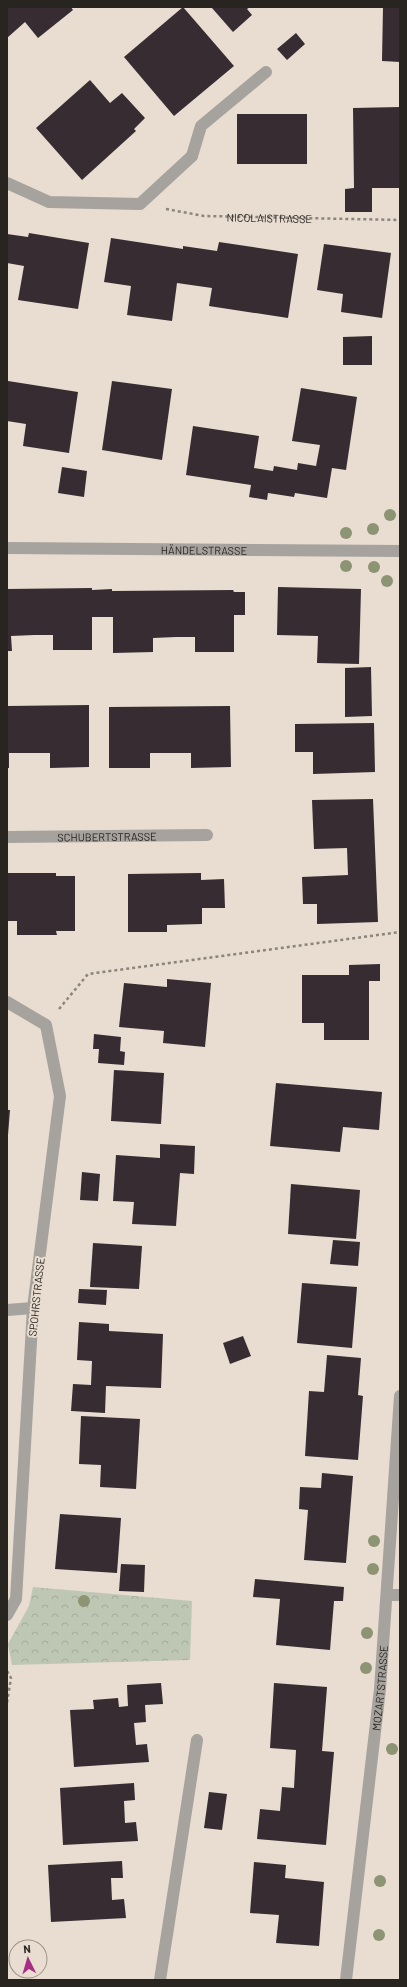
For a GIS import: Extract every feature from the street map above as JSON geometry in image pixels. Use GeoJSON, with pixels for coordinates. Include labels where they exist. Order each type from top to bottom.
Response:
{"type":"FeatureCollection","features":[{"type":"Feature","properties":{"kind":"street"},"geometry":{"type":"LineString","coordinates":[[7,184],[49,202],[140,204],[192,156],[201,126],[266,72]]}},
{"type":"Feature","properties":{"kind":"street","name":"HÄNDELSTRASSE"},"geometry":{"type":"LineString","coordinates":[[7,548],[400,551]]}},
{"type":"Feature","properties":{"kind":"street","name":"SCHUBERTSTRASSE"},"geometry":{"type":"LineString","coordinates":[[7,837],[207,835]]}},
{"type":"Feature","properties":{"kind":"street"},"geometry":{"type":"LineString","coordinates":[[7,1002],[46,1024]]}},
{"type":"Feature","properties":{"kind":"street","name":"SPOHRSTRASSE"},"geometry":{"type":"LineString","coordinates":[[7,1615],[16,1599],[33,1308],[60,1096],[46,1024]]}},
{"type":"Feature","properties":{"kind":"street"},"geometry":{"type":"LineString","coordinates":[[7,1310],[33,1308]]}},
{"type":"Feature","properties":{"kind":"street","name":"MOZARTSTRASSE"},"geometry":{"type":"LineString","coordinates":[[346,1980],[380,1688],[400,1396]]}},
{"type":"Feature","properties":{"kind":"street"},"geometry":{"type":"LineString","coordinates":[[387,1594],[400,1595]]}},
{"type":"Feature","properties":{"kind":"street"},"geometry":{"type":"LineString","coordinates":[[160,1980],[197,1740]]}},
{"type":"Feature","properties":{"kind":"path","name":"NICOLAISTRASSE"},"geometry":{"type":"LineString","coordinates":[[140,204],[204,216],[400,220]]}},
{"type":"Feature","properties":{"kind":"path"},"geometry":{"type":"LineString","coordinates":[[46,1024],[88,974],[400,932]]}},
{"type":"Feature","properties":{"kind":"path"},"geometry":{"type":"LineString","coordinates":[[7,1671],[11,1678],[7,1702]]}},
{"type":"Feature","properties":{"kind":"green space"},"geometry":{"type":"Polygon","coordinates":[[[33,1587],[192,1601],[190,1660],[12,1665],[8,1644],[29,1606],[33,1587]]]}},
{"type":"Feature","properties":{"kind":"building"},"geometry":{"type":"Polygon","coordinates":[[[7,7],[71,7],[73,10],[38,38],[25,22],[7,38],[7,7]]]}},
{"type":"Feature","properties":{"kind":"building"},"geometry":{"type":"Polygon","coordinates":[[[183,7],[234,66],[174,116],[124,57],[183,7]]]}},
{"type":"Feature","properties":{"kind":"building"},"geometry":{"type":"Polygon","coordinates":[[[250,7],[247,9],[252,15],[233,32],[212,8],[250,7]]]}},
{"type":"Feature","properties":{"kind":"building"},"geometry":{"type":"Polygon","coordinates":[[[383,7],[400,7],[400,62],[382,61],[383,7]]]}},
{"type":"Feature","properties":{"kind":"building"},"geometry":{"type":"Polygon","coordinates":[[[296,33],[305,44],[287,60],[277,49],[296,33]]]}},
{"type":"Feature","properties":{"kind":"building"},"geometry":{"type":"Polygon","coordinates":[[[90,80],[110,103],[122,93],[145,118],[134,129],[136,131],[82,180],[36,128],[90,80]]]}},
{"type":"Feature","properties":{"kind":"building"},"geometry":{"type":"Polygon","coordinates":[[[400,107],[400,188],[372,188],[372,212],[345,212],[345,189],[354,188],[353,108],[400,107]]]}},
{"type":"Feature","properties":{"kind":"building"},"geometry":{"type":"Polygon","coordinates":[[[237,114],[307,114],[307,164],[237,164],[237,114]]]}},
{"type":"Feature","properties":{"kind":"building"},"geometry":{"type":"Polygon","coordinates":[[[29,233],[89,243],[78,309],[18,300],[24,266],[7,263],[7,234],[28,237],[29,233]]]}},
{"type":"Feature","properties":{"kind":"building"},"geometry":{"type":"Polygon","coordinates":[[[111,238],[183,249],[183,246],[217,251],[219,242],[298,254],[288,318],[209,306],[212,288],[177,283],[172,321],[127,315],[131,286],[104,282],[111,238]]]}},
{"type":"Feature","properties":{"kind":"building"},"geometry":{"type":"Polygon","coordinates":[[[324,244],[391,253],[382,318],[341,312],[343,294],[317,290],[324,244]]]}},
{"type":"Feature","properties":{"kind":"building"},"geometry":{"type":"Polygon","coordinates":[[[372,336],[372,365],[343,365],[343,337],[372,336]]]}},
{"type":"Feature","properties":{"kind":"building"},"geometry":{"type":"Polygon","coordinates":[[[8,381],[78,392],[69,453],[23,446],[26,424],[7,421],[8,381]]]}},
{"type":"Feature","properties":{"kind":"building"},"geometry":{"type":"Polygon","coordinates":[[[112,381],[172,389],[162,460],[102,450],[112,381]]]}},
{"type":"Feature","properties":{"kind":"building"},"geometry":{"type":"Polygon","coordinates":[[[301,388],[357,397],[346,470],[332,468],[327,498],[295,493],[294,497],[268,493],[267,500],[249,497],[251,485],[186,475],[193,426],[259,436],[254,468],[273,471],[274,466],[297,470],[298,463],[316,466],[320,445],[292,441],[301,388]]]}},
{"type":"Feature","properties":{"kind":"building"},"geometry":{"type":"Polygon","coordinates":[[[62,467],[87,471],[84,497],[58,493],[62,467]]]}},
{"type":"Feature","properties":{"kind":"building"},"geometry":{"type":"Polygon","coordinates":[[[278,587],[361,589],[359,664],[317,663],[318,636],[277,635],[278,587]]]}},
{"type":"Feature","properties":{"kind":"building"},"geometry":{"type":"Polygon","coordinates":[[[92,588],[92,590],[112,589],[112,591],[233,590],[234,592],[245,592],[245,615],[234,615],[234,652],[195,652],[195,637],[176,637],[153,638],[153,652],[113,653],[113,617],[92,617],[92,650],[53,650],[53,635],[34,635],[11,636],[12,651],[7,651],[7,589],[92,588]]]}},
{"type":"Feature","properties":{"kind":"building"},"geometry":{"type":"Polygon","coordinates":[[[371,667],[372,716],[345,717],[345,668],[371,667]]]}},
{"type":"Feature","properties":{"kind":"building"},"geometry":{"type":"Polygon","coordinates":[[[89,705],[89,767],[50,768],[50,753],[9,753],[9,768],[7,768],[7,706],[89,705]]]}},
{"type":"Feature","properties":{"kind":"building"},"geometry":{"type":"Polygon","coordinates":[[[230,706],[231,767],[191,768],[191,753],[150,753],[150,768],[109,768],[109,707],[230,706]]]}},
{"type":"Feature","properties":{"kind":"building"},"geometry":{"type":"Polygon","coordinates":[[[374,723],[375,772],[313,774],[313,752],[295,752],[295,724],[374,723]]]}},
{"type":"Feature","properties":{"kind":"building"},"geometry":{"type":"Polygon","coordinates":[[[373,799],[378,922],[317,924],[317,904],[303,904],[302,877],[348,875],[347,848],[314,849],[312,800],[373,799]]]}},
{"type":"Feature","properties":{"kind":"building"},"geometry":{"type":"Polygon","coordinates":[[[7,873],[56,873],[56,876],[75,876],[75,931],[56,931],[57,935],[17,935],[17,921],[7,921],[7,873]]]}},
{"type":"Feature","properties":{"kind":"building"},"geometry":{"type":"Polygon","coordinates":[[[201,873],[201,880],[224,879],[225,908],[202,908],[202,924],[167,925],[167,932],[128,932],[128,874],[201,873]]]}},
{"type":"Feature","properties":{"kind":"building"},"geometry":{"type":"Polygon","coordinates":[[[380,964],[380,981],[369,981],[369,1040],[324,1040],[324,1023],[302,1023],[302,975],[349,975],[349,965],[380,964]]]}},
{"type":"Feature","properties":{"kind":"building"},"geometry":{"type":"Polygon","coordinates":[[[167,979],[211,983],[205,1047],[163,1043],[164,1031],[119,1027],[124,983],[167,987],[167,979]]]}},
{"type":"Feature","properties":{"kind":"building"},"geometry":{"type":"Polygon","coordinates":[[[94,1034],[121,1037],[120,1051],[125,1052],[124,1065],[98,1063],[99,1049],[93,1049],[94,1034]]]}},
{"type":"Feature","properties":{"kind":"building"},"geometry":{"type":"Polygon","coordinates":[[[114,1070],[164,1073],[161,1124],[111,1121],[114,1070]]]}},
{"type":"Feature","properties":{"kind":"building"},"geometry":{"type":"Polygon","coordinates":[[[276,1083],[382,1092],[379,1130],[343,1127],[340,1152],[270,1146],[276,1083]]]}},
{"type":"Feature","properties":{"kind":"building"},"geometry":{"type":"Polygon","coordinates":[[[7,1110],[10,1110],[8,1135],[7,1135],[7,1110]]]}},
{"type":"Feature","properties":{"kind":"building"},"geometry":{"type":"Polygon","coordinates":[[[160,1144],[195,1146],[194,1174],[180,1173],[176,1226],[132,1224],[134,1202],[113,1201],[116,1155],[160,1158],[160,1144]]]}},
{"type":"Feature","properties":{"kind":"building"},"geometry":{"type":"Polygon","coordinates":[[[82,1172],[100,1174],[98,1201],[80,1200],[82,1172]]]}},
{"type":"Feature","properties":{"kind":"building"},"geometry":{"type":"Polygon","coordinates":[[[291,1184],[360,1190],[356,1239],[288,1234],[291,1184]]]}},
{"type":"Feature","properties":{"kind":"building"},"geometry":{"type":"Polygon","coordinates":[[[333,1240],[360,1242],[358,1266],[330,1264],[333,1240]]]}},
{"type":"Feature","properties":{"kind":"building"},"geometry":{"type":"Polygon","coordinates":[[[93,1243],[142,1246],[139,1289],[90,1287],[93,1243]]]}},
{"type":"Feature","properties":{"kind":"building"},"geometry":{"type":"Polygon","coordinates":[[[302,1283],[357,1287],[352,1348],[297,1343],[302,1283]]]}},
{"type":"Feature","properties":{"kind":"building"},"geometry":{"type":"Polygon","coordinates":[[[79,1289],[107,1290],[106,1305],[78,1303],[79,1289]]]}},
{"type":"Feature","properties":{"kind":"building"},"geometry":{"type":"Polygon","coordinates":[[[79,1322],[109,1324],[109,1331],[163,1334],[161,1388],[106,1386],[105,1413],[71,1411],[73,1384],[91,1385],[92,1361],[77,1360],[79,1322]]]}},
{"type":"Feature","properties":{"kind":"building"},"geometry":{"type":"Polygon","coordinates":[[[243,1336],[251,1356],[230,1364],[223,1343],[243,1336]]]}},
{"type":"Feature","properties":{"kind":"building"},"geometry":{"type":"Polygon","coordinates":[[[327,1355],[361,1358],[358,1395],[363,1396],[358,1460],[305,1456],[309,1391],[324,1392],[327,1355]]]}},
{"type":"Feature","properties":{"kind":"building"},"geometry":{"type":"Polygon","coordinates":[[[81,1416],[140,1419],[136,1489],[100,1487],[101,1465],[79,1464],[81,1416]]]}},
{"type":"Feature","properties":{"kind":"building"},"geometry":{"type":"Polygon","coordinates":[[[322,1473],[353,1476],[346,1563],[304,1560],[308,1510],[299,1509],[300,1487],[321,1488],[322,1473]]]}},
{"type":"Feature","properties":{"kind":"building"},"geometry":{"type":"Polygon","coordinates":[[[60,1514],[121,1518],[117,1573],[55,1569],[60,1514]]]}},
{"type":"Feature","properties":{"kind":"building"},"geometry":{"type":"Polygon","coordinates":[[[121,1564],[145,1565],[144,1592],[119,1591],[121,1564]]]}},
{"type":"Feature","properties":{"kind":"building"},"geometry":{"type":"Polygon","coordinates":[[[255,1579],[344,1587],[343,1601],[334,1601],[330,1650],[276,1645],[280,1599],[253,1597],[255,1579]]]}},
{"type":"Feature","properties":{"kind":"building"},"geometry":{"type":"Polygon","coordinates":[[[161,1683],[163,1704],[145,1705],[146,1722],[134,1723],[136,1745],[147,1744],[149,1762],[74,1767],[70,1710],[94,1709],[93,1700],[118,1698],[119,1707],[128,1706],[127,1685],[161,1683]]]}},
{"type":"Feature","properties":{"kind":"building"},"geometry":{"type":"Polygon","coordinates":[[[274,1683],[327,1687],[322,1751],[334,1752],[326,1845],[257,1839],[260,1809],[280,1811],[282,1787],[294,1788],[296,1750],[270,1748],[274,1683]]]}},
{"type":"Feature","properties":{"kind":"building"},"geometry":{"type":"Polygon","coordinates":[[[134,1783],[135,1800],[124,1801],[125,1823],[136,1822],[138,1841],[63,1845],[60,1788],[134,1783]]]}},
{"type":"Feature","properties":{"kind":"building"},"geometry":{"type":"Polygon","coordinates":[[[209,1792],[227,1794],[222,1830],[204,1828],[209,1792]]]}},
{"type":"Feature","properties":{"kind":"building"},"geometry":{"type":"Polygon","coordinates":[[[122,1861],[123,1878],[111,1878],[112,1900],[124,1899],[126,1918],[51,1922],[48,1865],[122,1861]]]}},
{"type":"Feature","properties":{"kind":"building"},"geometry":{"type":"Polygon","coordinates":[[[254,1862],[286,1865],[285,1878],[324,1882],[319,1946],[276,1943],[279,1915],[250,1913],[254,1862]]]}}]}
